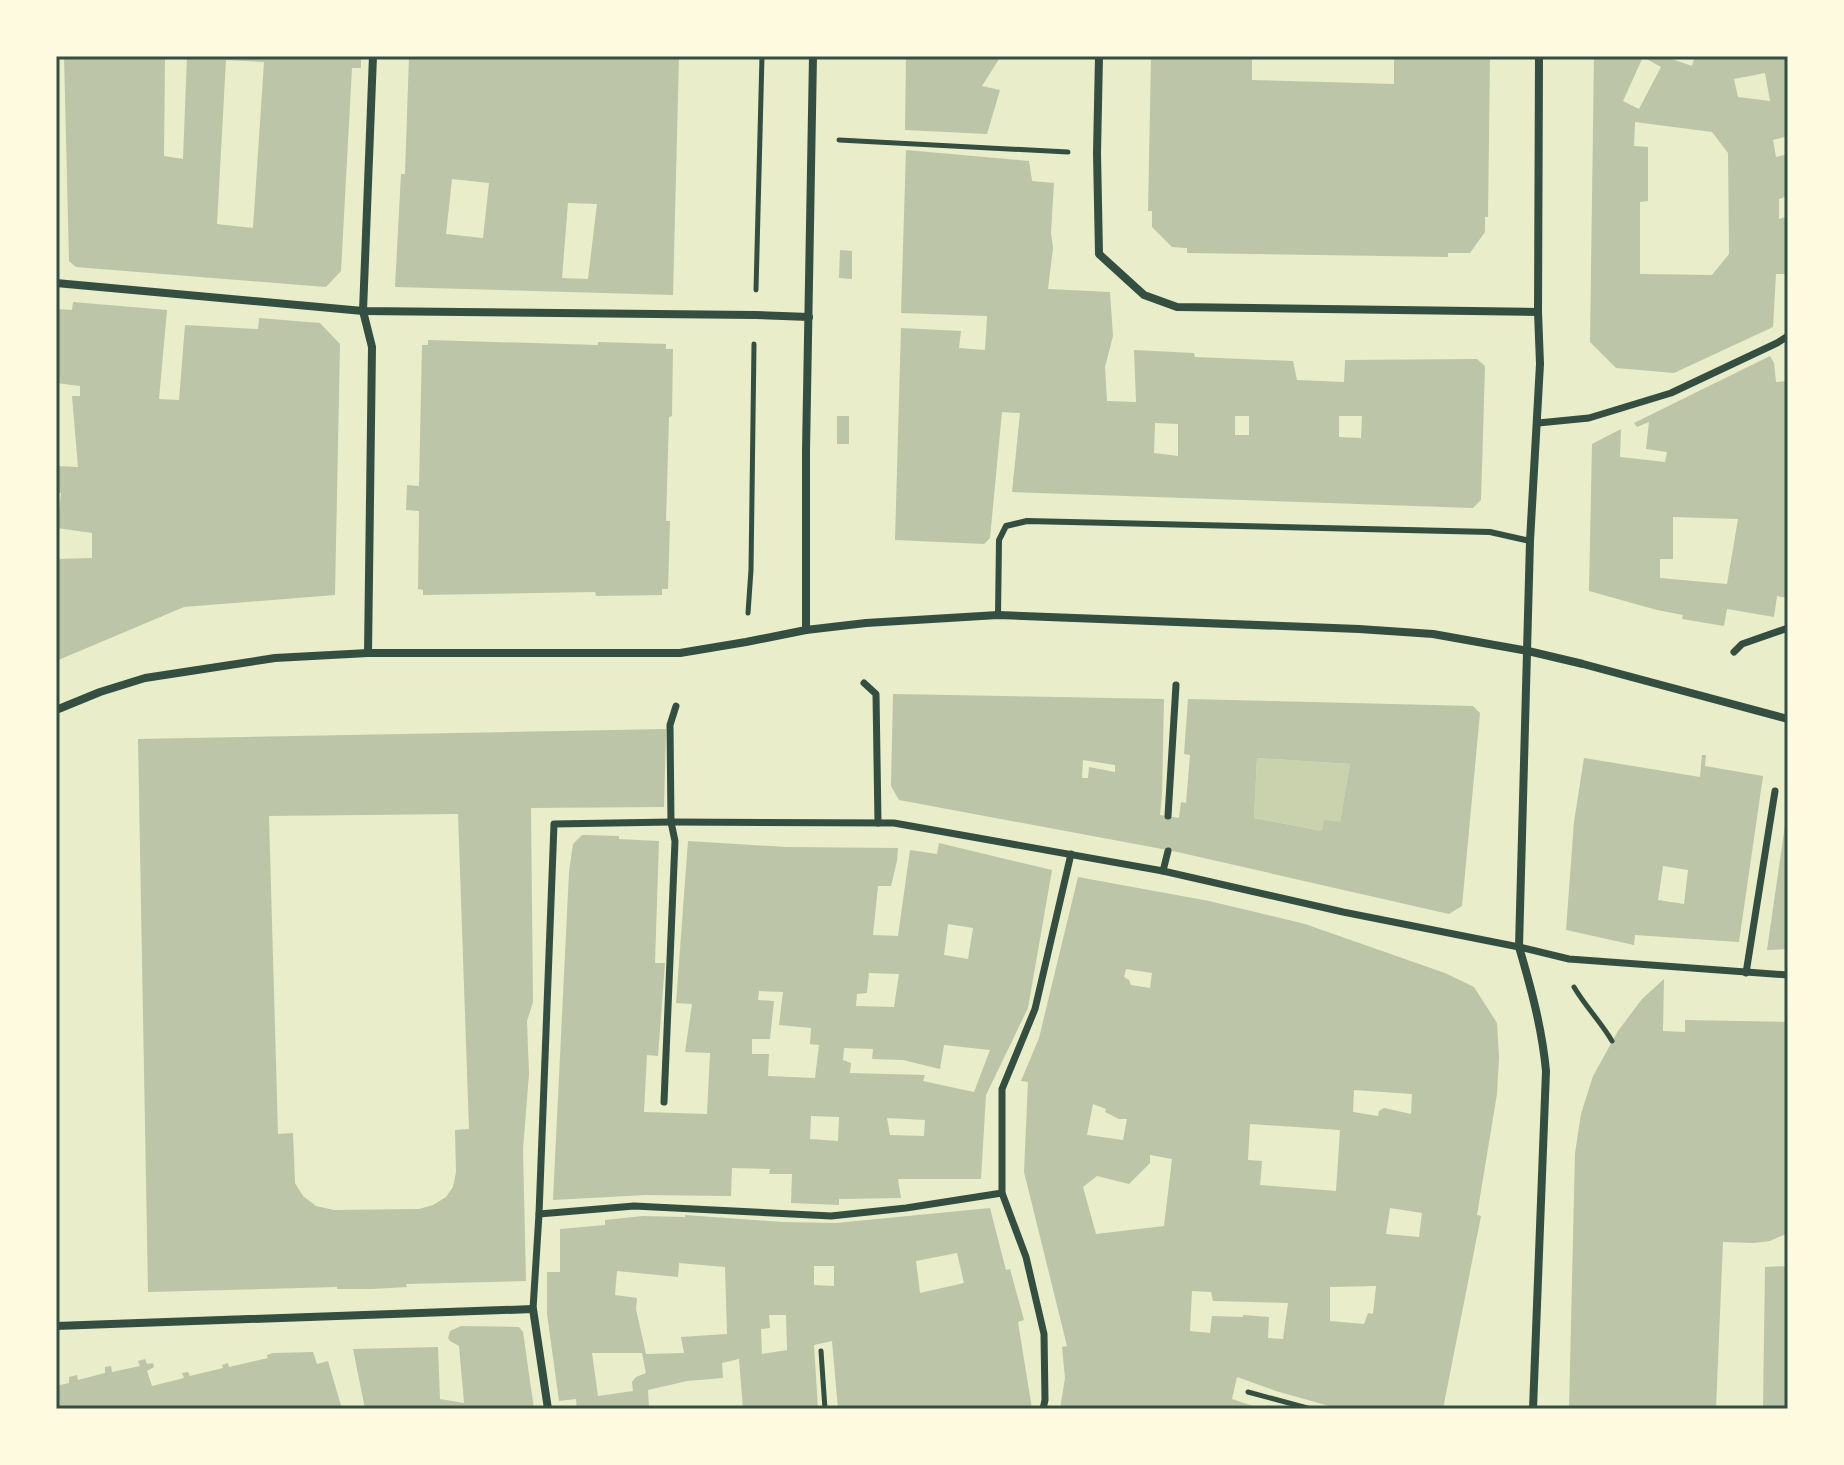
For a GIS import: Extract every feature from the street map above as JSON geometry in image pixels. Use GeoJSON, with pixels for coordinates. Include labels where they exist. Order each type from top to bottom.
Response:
{"type":"FeatureCollection","features":[{"type":"Feature","properties":{"kind":"street"},"geometry":{"type":"LineString","coordinates":[[368,653],[372,347],[363,311],[373,56]]}},
{"type":"Feature","properties":{"kind":"street"},"geometry":{"type":"LineString","coordinates":[[806,630],[813,56]]}},
{"type":"Feature","properties":{"kind":"street"},"geometry":{"type":"LineString","coordinates":[[1099,56],[1099,254],[1144,295],[1177,307],[1538,312]]}},
{"type":"Feature","properties":{"kind":"street"},"geometry":{"type":"LineString","coordinates":[[1533,1409],[1546,1071],[1537,1006],[1519,947],[1530,541],[1540,364],[1539,56]]}},
{"type":"Feature","properties":{"kind":"street"},"geometry":{"type":"LineString","coordinates":[[56,283],[363,311],[809,317]]}},
{"type":"Feature","properties":{"kind":"street"},"geometry":{"type":"LineString","coordinates":[[1538,423],[1589,418],[1671,393],[1788,336]]}},
{"type":"Feature","properties":{"kind":"street"},"geometry":{"type":"LineString","coordinates":[[56,710],[145,678],[275,658],[368,653],[680,653],[806,630],[998,615],[1433,634],[1528,651],[1613,671],[1788,719]]}},
{"type":"Feature","properties":{"kind":"street"},"geometry":{"type":"LineString","coordinates":[[1734,652],[1742,644],[1788,628]]}},
{"type":"Feature","properties":{"kind":"street"},"geometry":{"type":"LineString","coordinates":[[864,683],[876,694],[878,823]]}},
{"type":"Feature","properties":{"kind":"street"},"geometry":{"type":"LineString","coordinates":[[1168,816],[1176,685]]}},
{"type":"Feature","properties":{"kind":"street"},"geometry":{"type":"LineString","coordinates":[[664,1102],[675,841],[668,822],[670,725],[676,706]]}},
{"type":"Feature","properties":{"kind":"street"},"geometry":{"type":"LineString","coordinates":[[1746,973],[1775,791]]}},
{"type":"Feature","properties":{"kind":"street"},"geometry":{"type":"LineString","coordinates":[[548,1409],[533,1309],[554,824],[894,823],[1163,871],[1569,959],[1788,975]]}},
{"type":"Feature","properties":{"kind":"street"},"geometry":{"type":"LineString","coordinates":[[1163,871],[1168,851]]}},
{"type":"Feature","properties":{"kind":"street"},"geometry":{"type":"LineString","coordinates":[[1043,1409],[1044,1334],[1026,1257],[1002,1193],[1002,1089],[1035,1009],[1071,854]]}},
{"type":"Feature","properties":{"kind":"street"},"geometry":{"type":"LineString","coordinates":[[539,1214],[634,1206],[831,1216],[1002,1193]]}},
{"type":"Feature","properties":{"kind":"street"},"geometry":{"type":"LineString","coordinates":[[56,1326],[533,1309]]}},
{"type":"Feature","properties":{"kind":"lane"},"geometry":{"type":"LineString","coordinates":[[998,615],[999,540],[1006,526],[1027,521],[1490,532],[1530,541]]}},
{"type":"Feature","properties":{"kind":"path"},"geometry":{"type":"LineString","coordinates":[[746,642],[751,570],[762,56]]}},
{"type":"Feature","properties":{"kind":"path"},"geometry":{"type":"LineString","coordinates":[[811,139],[1097,153]]}},
{"type":"Feature","properties":{"kind":"path"},"geometry":{"type":"LineString","coordinates":[[1569,959],[1568,975],[1574,988],[1612,1041]]}},
{"type":"Feature","properties":{"kind":"path"},"geometry":{"type":"LineString","coordinates":[[821,1351],[825,1409]]}},
{"type":"Feature","properties":{"kind":"path"},"geometry":{"type":"LineString","coordinates":[[1248,1392],[1311,1409]]}},
{"type":"Feature","properties":{"kind":"green space"},"geometry":{"type":"Polygon","coordinates":[[[1257,758],[1350,764],[1340,822],[1322,831],[1254,818],[1257,758]]]}},
{"type":"Feature","properties":{"kind":"building"},"geometry":{"type":"Polygon","coordinates":[[[64,56],[165,56],[164,156],[183,159],[187,56],[361,56],[361,68],[352,68],[341,271],[326,287],[76,267],[69,261],[64,56]],[[226,60],[217,224],[253,228],[264,62],[226,60]]]}},
{"type":"Feature","properties":{"kind":"building"},"geometry":{"type":"Polygon","coordinates":[[[409,56],[679,56],[673,295],[395,287],[401,174],[405,174],[409,56]],[[452,179],[446,234],[483,238],[489,183],[452,179]],[[568,203],[562,278],[588,279],[597,204],[568,203]]]}},
{"type":"Feature","properties":{"kind":"building"},"geometry":{"type":"Polygon","coordinates":[[[906,56],[1001,56],[982,86],[1000,90],[987,134],[905,130],[906,56]]]}},
{"type":"Feature","properties":{"kind":"building"},"geometry":{"type":"Polygon","coordinates":[[[1151,56],[1252,56],[1252,80],[1394,84],[1394,56],[1490,56],[1488,217],[1485,217],[1485,232],[1470,253],[1448,253],[1448,257],[1187,253],[1187,248],[1172,247],[1152,227],[1152,211],[1148,211],[1151,56]]]}},
{"type":"Feature","properties":{"kind":"building"},"geometry":{"type":"Polygon","coordinates":[[[1594,56],[1669,56],[1692,66],[1695,56],[1788,56],[1788,136],[1773,140],[1776,157],[1788,154],[1788,196],[1779,199],[1779,219],[1788,216],[1788,281],[1785,274],[1776,274],[1773,327],[1674,373],[1616,368],[1590,342],[1594,56]],[[1643,57],[1623,101],[1639,109],[1661,67],[1643,57]],[[1765,73],[1734,79],[1738,97],[1770,101],[1765,73]],[[1635,122],[1634,146],[1648,147],[1648,201],[1640,202],[1640,274],[1712,275],[1729,254],[1728,153],[1712,132],[1635,122]]]}},
{"type":"Feature","properties":{"kind":"building"},"geometry":{"type":"Polygon","coordinates":[[[906,150],[1029,161],[1032,181],[1054,183],[1053,248],[1048,289],[1110,292],[1113,336],[1105,367],[1107,401],[1136,402],[1134,350],[1194,353],[1195,357],[1293,361],[1297,380],[1344,382],[1345,360],[1477,359],[1485,366],[1481,500],[1473,508],[1012,492],[1020,413],[1002,412],[990,538],[984,544],[895,540],[901,328],[961,331],[959,348],[985,350],[987,316],[901,313],[906,150]],[[1235,416],[1235,435],[1249,435],[1249,416],[1235,416]],[[1339,416],[1339,437],[1361,438],[1362,416],[1339,416]],[[1155,423],[1154,453],[1178,456],[1178,424],[1155,423]]]}},
{"type":"Feature","properties":{"kind":"building"},"geometry":{"type":"Polygon","coordinates":[[[840,250],[852,251],[852,279],[839,278],[840,250]]]}},
{"type":"Feature","properties":{"kind":"building"},"geometry":{"type":"Polygon","coordinates":[[[73,302],[167,310],[159,399],[179,400],[185,325],[258,329],[259,318],[320,323],[340,344],[335,595],[184,607],[56,661],[56,559],[92,558],[92,533],[57,528],[61,493],[56,493],[56,466],[78,467],[72,396],[80,396],[80,386],[56,383],[56,309],[72,310],[73,302]]]}},
{"type":"Feature","properties":{"kind":"building"},"geometry":{"type":"Polygon","coordinates":[[[428,340],[666,344],[666,349],[673,349],[666,521],[670,521],[668,589],[662,589],[662,595],[596,596],[595,592],[423,595],[423,590],[418,589],[419,511],[406,510],[407,485],[419,486],[422,345],[428,345],[428,340]]]}},
{"type":"Feature","properties":{"kind":"building"},"geometry":{"type":"Polygon","coordinates":[[[1770,356],[1776,382],[1788,381],[1788,598],[1777,596],[1774,617],[1727,609],[1724,626],[1682,619],[1683,615],[1589,591],[1592,444],[1621,429],[1620,457],[1665,462],[1667,452],[1646,449],[1649,422],[1637,427],[1634,423],[1770,356]],[[1673,517],[1673,559],[1660,559],[1660,578],[1727,584],[1738,519],[1673,517]]]}},
{"type":"Feature","properties":{"kind":"building"},"geometry":{"type":"Polygon","coordinates":[[[837,416],[849,416],[849,444],[837,444],[837,416]]]}},
{"type":"Feature","properties":{"kind":"building"},"geometry":{"type":"Polygon","coordinates":[[[893,694],[1164,699],[1160,815],[1179,818],[1181,802],[1186,803],[1190,755],[1184,754],[1188,699],[1473,706],[1480,713],[1462,906],[1449,914],[1173,851],[899,800],[891,786],[893,694]],[[1257,758],[1254,818],[1322,831],[1324,820],[1340,822],[1350,764],[1257,758]],[[1083,760],[1082,778],[1088,778],[1089,767],[1115,772],[1115,765],[1083,760]]]}},
{"type":"Feature","properties":{"kind":"building"},"geometry":{"type":"Polygon","coordinates":[[[666,729],[664,807],[531,808],[533,1002],[527,1021],[529,1074],[523,1149],[526,1281],[406,1284],[407,1287],[372,1289],[337,1287],[148,1292],[138,739],[666,729]],[[458,814],[269,816],[278,1134],[293,1133],[295,1183],[303,1196],[316,1206],[334,1210],[419,1209],[433,1205],[446,1197],[453,1187],[456,1172],[455,1130],[469,1129],[458,814]]]}},
{"type":"Feature","properties":{"kind":"building"},"geometry":{"type":"Polygon","coordinates":[[[1702,755],[1706,755],[1705,766],[1763,776],[1739,942],[1635,935],[1634,945],[1566,930],[1574,822],[1584,758],[1700,777],[1702,755]],[[1663,866],[1658,900],[1684,904],[1688,870],[1663,866]]]}},
{"type":"Feature","properties":{"kind":"building"},"geometry":{"type":"Polygon","coordinates":[[[1786,818],[1788,949],[1767,950],[1786,818]]]}},
{"type":"Feature","properties":{"kind":"building"},"geometry":{"type":"Polygon","coordinates":[[[582,835],[659,841],[655,963],[665,963],[658,1056],[647,1055],[644,1112],[707,1114],[710,1053],[685,1052],[692,1004],[676,1003],[688,841],[786,847],[898,848],[891,886],[878,886],[873,935],[898,936],[910,850],[937,854],[939,843],[1052,870],[1028,1008],[986,1095],[981,1179],[898,1179],[901,1198],[839,1199],[839,1205],[791,1203],[792,1174],[769,1174],[770,1169],[732,1168],[731,1196],[646,1195],[553,1200],[569,872],[573,844],[582,835]],[[948,924],[944,955],[968,959],[973,928],[948,924]],[[869,973],[867,993],[857,994],[856,1006],[894,1007],[899,974],[869,973]],[[759,991],[758,1000],[774,1001],[770,1039],[752,1039],[752,1054],[769,1054],[768,1076],[815,1078],[819,1045],[810,1044],[811,1028],[779,1025],[783,992],[759,991]],[[944,1045],[940,1069],[903,1060],[872,1059],[873,1049],[844,1048],[843,1060],[851,1063],[850,1073],[925,1075],[923,1081],[974,1092],[990,1050],[944,1045]],[[811,1116],[810,1139],[838,1141],[839,1117],[811,1116]],[[887,1118],[890,1135],[924,1136],[925,1120],[887,1118]]]}},
{"type":"Feature","properties":{"kind":"building"},"geometry":{"type":"Polygon","coordinates":[[[1078,877],[1209,901],[1305,924],[1445,973],[1474,987],[1497,1023],[1497,1094],[1477,1215],[1481,1216],[1443,1409],[1340,1409],[1237,1377],[1232,1399],[1262,1409],[1060,1409],[1065,1378],[1062,1347],[1067,1346],[1024,1172],[1028,1082],[1021,1081],[1039,1038],[1078,877]],[[1126,969],[1124,977],[1131,985],[1150,988],[1152,973],[1126,969]],[[1354,1090],[1353,1112],[1378,1116],[1384,1108],[1411,1114],[1412,1094],[1354,1090]],[[1093,1104],[1087,1135],[1123,1140],[1127,1119],[1119,1119],[1093,1104]],[[1250,1124],[1248,1160],[1262,1161],[1260,1185],[1336,1191],[1340,1130],[1250,1124]],[[1150,1155],[1150,1163],[1129,1184],[1097,1176],[1083,1187],[1096,1234],[1164,1226],[1172,1159],[1150,1155]],[[1390,1208],[1386,1234],[1419,1237],[1422,1213],[1390,1208]],[[1376,1286],[1330,1287],[1330,1321],[1364,1324],[1368,1313],[1373,1314],[1376,1286]],[[1192,1291],[1190,1331],[1210,1333],[1212,1316],[1269,1317],[1268,1338],[1283,1339],[1288,1303],[1213,1301],[1211,1292],[1192,1291]]]}},
{"type":"Feature","properties":{"kind":"building"},"geometry":{"type":"Polygon","coordinates":[[[1664,979],[1663,1031],[1685,1032],[1685,1020],[1788,1022],[1788,1233],[1770,1241],[1723,1242],[1716,1409],[1569,1409],[1575,1153],[1581,1114],[1593,1076],[1618,1031],[1642,999],[1664,979]]]}},
{"type":"Feature","properties":{"kind":"building"},"geometry":{"type":"Polygon","coordinates":[[[990,1208],[1006,1270],[1010,1269],[1024,1320],[1018,1322],[1032,1409],[838,1409],[832,1341],[814,1345],[818,1409],[743,1409],[739,1359],[722,1363],[723,1378],[687,1381],[648,1390],[649,1409],[577,1409],[576,1399],[559,1401],[547,1314],[547,1272],[560,1272],[560,1229],[605,1225],[605,1220],[685,1215],[836,1223],[990,1208]],[[957,1253],[916,1261],[920,1293],[964,1283],[957,1253]],[[679,1263],[678,1277],[617,1271],[615,1295],[637,1298],[636,1309],[646,1354],[684,1353],[681,1337],[727,1334],[725,1267],[679,1263]],[[814,1266],[814,1285],[834,1286],[834,1266],[814,1266]],[[769,1315],[770,1328],[761,1329],[762,1354],[787,1350],[786,1315],[769,1315]],[[592,1353],[598,1396],[633,1391],[632,1382],[646,1373],[642,1353],[592,1353]]]}},
{"type":"Feature","properties":{"kind":"building"},"geometry":{"type":"Polygon","coordinates":[[[1788,1266],[1788,1409],[1763,1409],[1765,1267],[1788,1266]]]}},
{"type":"Feature","properties":{"kind":"building"},"geometry":{"type":"Polygon","coordinates":[[[461,1326],[519,1327],[523,1332],[534,1409],[365,1409],[353,1349],[438,1347],[440,1399],[464,1403],[459,1346],[448,1338],[450,1331],[461,1326]]]}},
{"type":"Feature","properties":{"kind":"building"},"geometry":{"type":"Polygon","coordinates":[[[313,1352],[317,1364],[328,1361],[342,1409],[56,1409],[56,1386],[69,1383],[69,1377],[77,1375],[78,1380],[105,1373],[105,1367],[111,1366],[112,1372],[140,1366],[138,1361],[145,1359],[147,1364],[153,1363],[154,1367],[147,1371],[152,1386],[184,1378],[182,1373],[188,1372],[190,1376],[223,1368],[222,1365],[228,1363],[229,1367],[268,1358],[267,1355],[273,1353],[313,1352]]]}}]}
